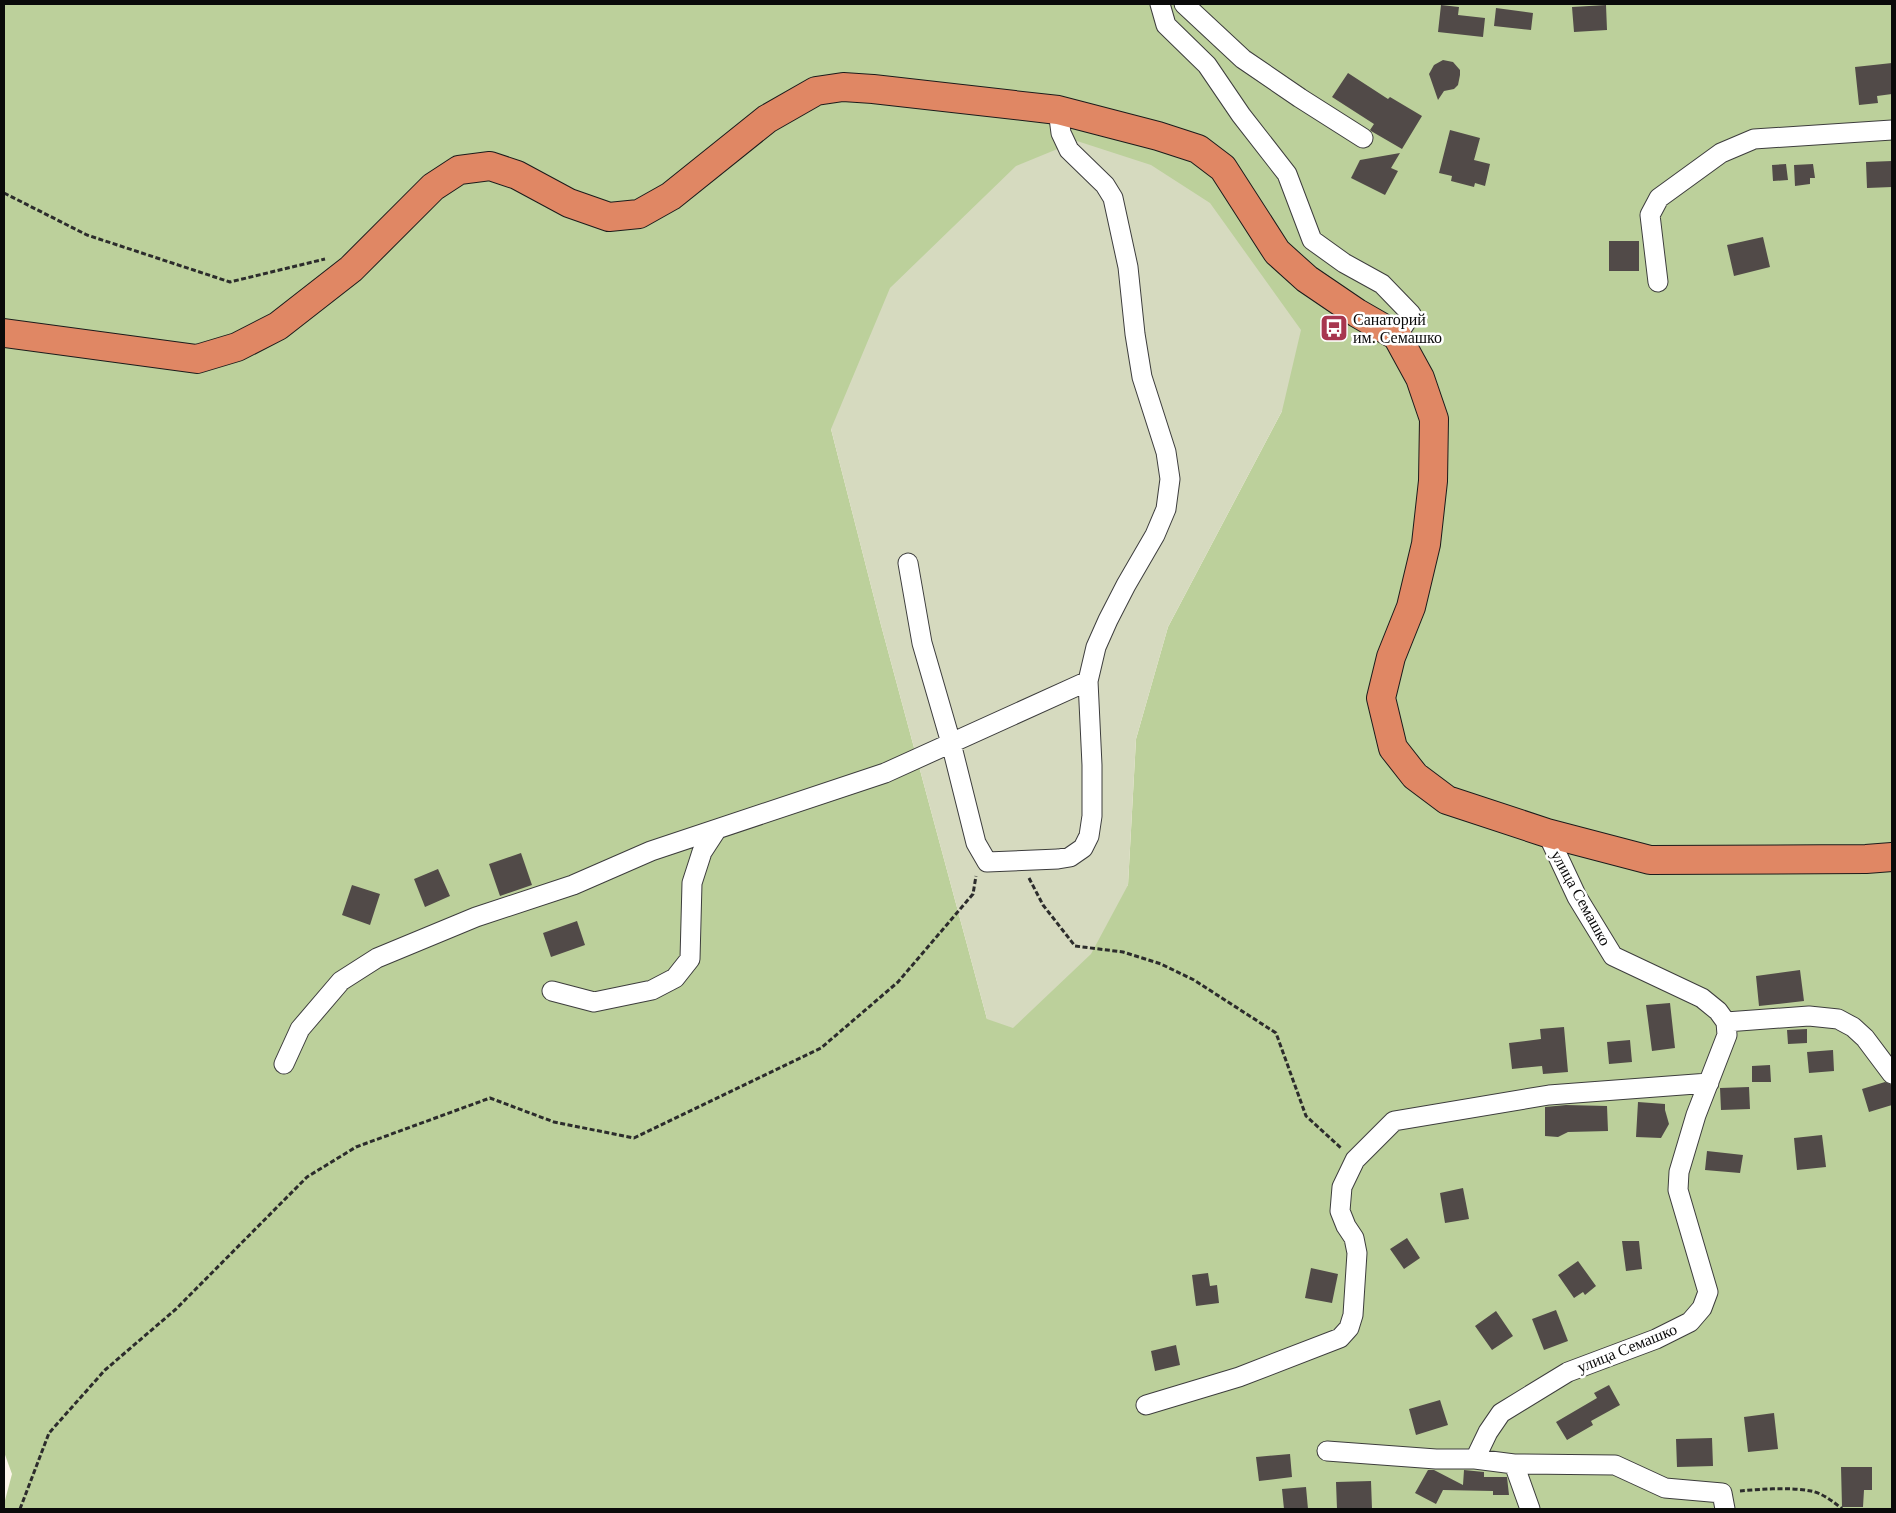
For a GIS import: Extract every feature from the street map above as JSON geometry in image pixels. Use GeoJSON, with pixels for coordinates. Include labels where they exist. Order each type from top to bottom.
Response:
{"type":"FeatureCollection","features":[{"type":"Feature","properties":{"kind":"highway"},"geometry":{"type":"LineString","coordinates":[[4,333],[196,358],[237,347],[278,326],[350,269],[433,187],[459,170],[490,166],[517,175],[569,203],[609,217],[639,214],[671,196],[767,119],[816,91],[843,87],[873,89],[1058,110],[1158,136],[1198,149],[1222,168],[1276,252],[1307,279],[1357,313],[1397,336],[1420,378],[1434,419],[1433,472],[1426,544],[1411,607],[1391,656],[1381,698],[1393,748],[1415,776],[1447,800],[1547,833],[1650,860],[1866,859],[1892,856]]}},
{"type":"Feature","properties":{"kind":"street"},"geometry":{"type":"LineString","coordinates":[[1160,4],[1166,25],[1207,65],[1241,115],[1287,174],[1312,240],[1344,263],[1382,284],[1411,314],[1397,336]]}},
{"type":"Feature","properties":{"kind":"street"},"geometry":{"type":"LineString","coordinates":[[1184,4],[1242,58],[1363,138]]}},
{"type":"Feature","properties":{"kind":"street"},"geometry":{"type":"LineString","coordinates":[[908,563],[922,643],[976,843],[987,862],[1070,857],[1084,848],[1089,836],[1092,816],[1092,765],[1088,681],[1096,647],[1126,585],[1155,535],[1166,509],[1170,479],[1166,452],[1142,377],[1128,267],[1113,198],[1105,185],[1069,150],[1061,133],[1058,110]]}},
{"type":"Feature","properties":{"kind":"street"},"geometry":{"type":"LineString","coordinates":[[1658,282],[1650,215],[1659,198],[1721,153],[1754,139],[1892,130]]}},
{"type":"Feature","properties":{"kind":"street"},"geometry":{"type":"LineString","coordinates":[[284,1064],[300,1029],[341,981],[377,958],[476,917],[573,886],[651,852],[885,773],[1088,681]]}},
{"type":"Feature","properties":{"kind":"street"},"geometry":{"type":"LineString","coordinates":[[552,991],[594,1002],[652,990],[676,978],[690,959],[692,883],[702,852],[717,829]]}},
{"type":"Feature","properties":{"kind":"street","name":"улица Семашко"},"geometry":{"type":"LineString","coordinates":[[1475,1459],[1488,1432],[1501,1412],[1568,1372],[1656,1339],[1690,1322],[1702,1308],[1708,1292],[1678,1190],[1679,1172],[1696,1115],[1727,1035],[1726,1022],[1718,1011],[1702,998],[1613,956],[1577,898],[1547,833]]}},
{"type":"Feature","properties":{"kind":"street"},"geometry":{"type":"LineString","coordinates":[[1726,1022],[1809,1016],[1838,1018],[1853,1027],[1865,1038],[1892,1074]]}},
{"type":"Feature","properties":{"kind":"street"},"geometry":{"type":"LineString","coordinates":[[1146,1405],[1239,1377],[1340,1338],[1349,1328],[1353,1315],[1357,1252],[1354,1238],[1346,1226],[1340,1211],[1342,1187],[1355,1160],[1394,1121],[1549,1095],[1709,1084]]}},
{"type":"Feature","properties":{"kind":"street"},"geometry":{"type":"LineString","coordinates":[[1328,1451],[1436,1459],[1475,1459],[1514,1464],[1615,1465],[1665,1488],[1724,1501]]}},
{"type":"Feature","properties":{"kind":"street"},"geometry":{"type":"LineString","coordinates":[[1514,1464],[1530,1509]]}},
{"type":"Feature","properties":{"kind":"path"},"geometry":{"type":"LineString","coordinates":[[4,193],[87,235],[230,282],[326,259]]}},
{"type":"Feature","properties":{"kind":"path"},"geometry":{"type":"LineString","coordinates":[[1020,861],[1043,905],[1075,946],[1123,952],[1161,964],[1194,980],[1276,1033],[1306,1116],[1355,1160]]}},
{"type":"Feature","properties":{"kind":"path"},"geometry":{"type":"LineString","coordinates":[[20,1509],[49,1432],[105,1370],[176,1309],[307,1177],[356,1148],[490,1098],[554,1122],[634,1138],[821,1048],[898,982],[973,894],[976,874],[987,862]]}},
{"type":"Feature","properties":{"kind":"path"},"geometry":{"type":"LineString","coordinates":[[1724,1501],[1761,1489],[1813,1491],[1834,1502],[1842,1509]]}},
{"type":"Feature","properties":{"kind":"green space"},"geometry":{"type":"Polygon","coordinates":[[[4,4],[1892,4],[1892,1509],[4,1509],[12,1474],[4,1452],[4,4]],[[1282,411],[831,429],[881,625],[987,1019],[1128,885],[1136,739],[1168,627],[1282,411]]]}},
{"type":"Feature","properties":{"kind":"green space"},"geometry":{"type":"Polygon","coordinates":[[[1077,141],[1151,165],[1210,203],[1301,330],[1282,411],[1168,627],[1136,739],[1128,885],[1091,954],[1013,1028],[987,1019],[881,625],[831,429],[890,288],[1016,166],[1077,141]]]}},
{"type":"Feature","properties":{"kind":"building"},"geometry":{"type":"Polygon","coordinates":[[[1441,5],[1459,7],[1458,15],[1485,18],[1483,37],[1438,32],[1441,5]]]}},
{"type":"Feature","properties":{"kind":"building"},"geometry":{"type":"Polygon","coordinates":[[[1606,5],[1607,30],[1574,32],[1572,7],[1606,5]]]}},
{"type":"Feature","properties":{"kind":"building"},"geometry":{"type":"Polygon","coordinates":[[[1496,8],[1533,13],[1531,30],[1494,26],[1496,8]]]}},
{"type":"Feature","properties":{"kind":"building"},"geometry":{"type":"Polygon","coordinates":[[[1443,60],[1453,62],[1460,70],[1460,75],[1458,85],[1454,89],[1444,91],[1438,100],[1429,74],[1434,65],[1443,60]]]}},
{"type":"Feature","properties":{"kind":"building"},"geometry":{"type":"Polygon","coordinates":[[[1892,63],[1892,94],[1877,96],[1878,103],[1859,105],[1855,67],[1892,63]]]}},
{"type":"Feature","properties":{"kind":"building"},"geometry":{"type":"Polygon","coordinates":[[[1348,73],[1388,99],[1390,97],[1422,116],[1402,149],[1371,131],[1374,124],[1332,97],[1348,73]]]}},
{"type":"Feature","properties":{"kind":"building"},"geometry":{"type":"Polygon","coordinates":[[[1450,130],[1480,138],[1474,160],[1490,164],[1485,186],[1475,183],[1474,187],[1451,181],[1452,176],[1439,173],[1450,130]]]}},
{"type":"Feature","properties":{"kind":"building"},"geometry":{"type":"Polygon","coordinates":[[[1400,153],[1391,168],[1398,171],[1385,195],[1351,178],[1360,160],[1400,153]]]}},
{"type":"Feature","properties":{"kind":"building"},"geometry":{"type":"Polygon","coordinates":[[[1892,161],[1892,187],[1867,188],[1866,162],[1892,161]]]}},
{"type":"Feature","properties":{"kind":"building"},"geometry":{"type":"Polygon","coordinates":[[[1786,164],[1788,180],[1773,181],[1772,165],[1786,164]]]}},
{"type":"Feature","properties":{"kind":"building"},"geometry":{"type":"Polygon","coordinates":[[[1813,164],[1815,178],[1810,178],[1810,184],[1795,186],[1794,165],[1813,164]]]}},
{"type":"Feature","properties":{"kind":"building"},"geometry":{"type":"Polygon","coordinates":[[[1763,237],[1770,267],[1734,276],[1727,245],[1763,237]]]}},
{"type":"Feature","properties":{"kind":"building"},"geometry":{"type":"Polygon","coordinates":[[[1609,241],[1639,241],[1639,271],[1609,271],[1609,241]]]}},
{"type":"Feature","properties":{"kind":"building"},"geometry":{"type":"Polygon","coordinates":[[[521,853],[532,885],[500,896],[489,864],[521,853]]]}},
{"type":"Feature","properties":{"kind":"building"},"geometry":{"type":"Polygon","coordinates":[[[438,869],[450,896],[425,907],[414,879],[438,869]]]}},
{"type":"Feature","properties":{"kind":"building"},"geometry":{"type":"Polygon","coordinates":[[[352,885],[380,894],[370,925],[342,915],[352,885]]]}},
{"type":"Feature","properties":{"kind":"building"},"geometry":{"type":"Polygon","coordinates":[[[577,921],[585,945],[551,957],[543,933],[577,921]]]}},
{"type":"Feature","properties":{"kind":"building"},"geometry":{"type":"Polygon","coordinates":[[[1800,970],[1804,1001],[1759,1006],[1756,976],[1800,970]]]}},
{"type":"Feature","properties":{"kind":"building"},"geometry":{"type":"Polygon","coordinates":[[[1670,1003],[1675,1048],[1652,1051],[1646,1005],[1670,1003]]]}},
{"type":"Feature","properties":{"kind":"building"},"geometry":{"type":"Polygon","coordinates":[[[1564,1027],[1568,1072],[1543,1074],[1542,1066],[1512,1069],[1509,1043],[1541,1039],[1540,1029],[1564,1027]]]}},
{"type":"Feature","properties":{"kind":"building"},"geometry":{"type":"Polygon","coordinates":[[[1807,1029],[1807,1043],[1788,1044],[1787,1030],[1807,1029]]]}},
{"type":"Feature","properties":{"kind":"building"},"geometry":{"type":"Polygon","coordinates":[[[1630,1040],[1632,1062],[1609,1064],[1607,1042],[1630,1040]]]}},
{"type":"Feature","properties":{"kind":"building"},"geometry":{"type":"Polygon","coordinates":[[[1833,1050],[1834,1071],[1809,1073],[1807,1052],[1833,1050]]]}},
{"type":"Feature","properties":{"kind":"building"},"geometry":{"type":"Polygon","coordinates":[[[1770,1065],[1771,1082],[1752,1082],[1752,1066],[1770,1065]]]}},
{"type":"Feature","properties":{"kind":"building"},"geometry":{"type":"Polygon","coordinates":[[[1885,1082],[1892,1085],[1892,1105],[1869,1112],[1862,1089],[1885,1082]]]}},
{"type":"Feature","properties":{"kind":"building"},"geometry":{"type":"Polygon","coordinates":[[[1749,1087],[1750,1109],[1721,1110],[1720,1088],[1749,1087]]]}},
{"type":"Feature","properties":{"kind":"building"},"geometry":{"type":"Polygon","coordinates":[[[1638,1102],[1665,1104],[1669,1124],[1661,1138],[1636,1137],[1638,1102]]]}},
{"type":"Feature","properties":{"kind":"building"},"geometry":{"type":"Polygon","coordinates":[[[1566,1105],[1607,1106],[1608,1131],[1568,1132],[1558,1137],[1545,1136],[1545,1107],[1566,1105]]]}},
{"type":"Feature","properties":{"kind":"building"},"geometry":{"type":"Polygon","coordinates":[[[1822,1135],[1826,1167],[1797,1170],[1794,1138],[1822,1135]]]}},
{"type":"Feature","properties":{"kind":"building"},"geometry":{"type":"Polygon","coordinates":[[[1707,1151],[1743,1155],[1740,1173],[1705,1170],[1707,1151]]]}},
{"type":"Feature","properties":{"kind":"building"},"geometry":{"type":"Polygon","coordinates":[[[1463,1188],[1469,1219],[1445,1223],[1440,1193],[1463,1188]]]}},
{"type":"Feature","properties":{"kind":"building"},"geometry":{"type":"Polygon","coordinates":[[[1407,1238],[1420,1258],[1404,1269],[1390,1249],[1407,1238]]]}},
{"type":"Feature","properties":{"kind":"building"},"geometry":{"type":"Polygon","coordinates":[[[1622,1241],[1639,1241],[1642,1269],[1626,1271],[1622,1241]]]}},
{"type":"Feature","properties":{"kind":"building"},"geometry":{"type":"Polygon","coordinates":[[[1578,1261],[1596,1286],[1585,1295],[1583,1292],[1574,1298],[1558,1275],[1578,1261]]]}},
{"type":"Feature","properties":{"kind":"building"},"geometry":{"type":"Polygon","coordinates":[[[1311,1268],[1338,1274],[1332,1303],[1305,1298],[1311,1268]]]}},
{"type":"Feature","properties":{"kind":"building"},"geometry":{"type":"Polygon","coordinates":[[[1208,1273],[1210,1286],[1217,1285],[1219,1303],[1196,1306],[1192,1275],[1208,1273]]]}},
{"type":"Feature","properties":{"kind":"building"},"geometry":{"type":"Polygon","coordinates":[[[1556,1310],[1568,1341],[1544,1350],[1532,1319],[1556,1310]]]}},
{"type":"Feature","properties":{"kind":"building"},"geometry":{"type":"Polygon","coordinates":[[[1496,1311],[1513,1336],[1492,1350],[1475,1326],[1496,1311]]]}},
{"type":"Feature","properties":{"kind":"building"},"geometry":{"type":"Polygon","coordinates":[[[1176,1345],[1180,1365],[1155,1371],[1151,1351],[1176,1345]]]}},
{"type":"Feature","properties":{"kind":"building"},"geometry":{"type":"Polygon","coordinates":[[[1609,1385],[1620,1405],[1591,1421],[1593,1425],[1567,1440],[1556,1422],[1597,1398],[1594,1393],[1609,1385]]]}},
{"type":"Feature","properties":{"kind":"building"},"geometry":{"type":"Polygon","coordinates":[[[1440,1400],[1448,1425],[1416,1435],[1409,1409],[1440,1400]]]}},
{"type":"Feature","properties":{"kind":"building"},"geometry":{"type":"Polygon","coordinates":[[[1774,1413],[1778,1449],[1748,1452],[1744,1417],[1774,1413]]]}},
{"type":"Feature","properties":{"kind":"building"},"geometry":{"type":"Polygon","coordinates":[[[1712,1438],[1713,1466],[1677,1467],[1676,1439],[1712,1438]]]}},
{"type":"Feature","properties":{"kind":"building"},"geometry":{"type":"Polygon","coordinates":[[[1290,1454],[1292,1477],[1259,1481],[1256,1457],[1290,1454]]]}},
{"type":"Feature","properties":{"kind":"building"},"geometry":{"type":"Polygon","coordinates":[[[1841,1467],[1872,1467],[1872,1490],[1864,1490],[1863,1507],[1842,1507],[1841,1467]]]}},
{"type":"Feature","properties":{"kind":"building"},"geometry":{"type":"Polygon","coordinates":[[[1428,1470],[1434,1470],[1463,1485],[1464,1470],[1484,1472],[1484,1477],[1507,1477],[1509,1495],[1493,1495],[1493,1491],[1443,1490],[1436,1504],[1415,1493],[1428,1470]]]}},
{"type":"Feature","properties":{"kind":"building"},"geometry":{"type":"Polygon","coordinates":[[[1371,1481],[1372,1509],[1337,1509],[1336,1482],[1371,1481]]]}},
{"type":"Feature","properties":{"kind":"building"},"geometry":{"type":"Polygon","coordinates":[[[1306,1487],[1308,1509],[1284,1509],[1282,1489],[1306,1487]]]}},
{"type":"Feature","properties":{"kind":"place","name":"Санаторий им. Семашко"},"geometry":{"type":"Point","coordinates":[1334,328]}}]}
